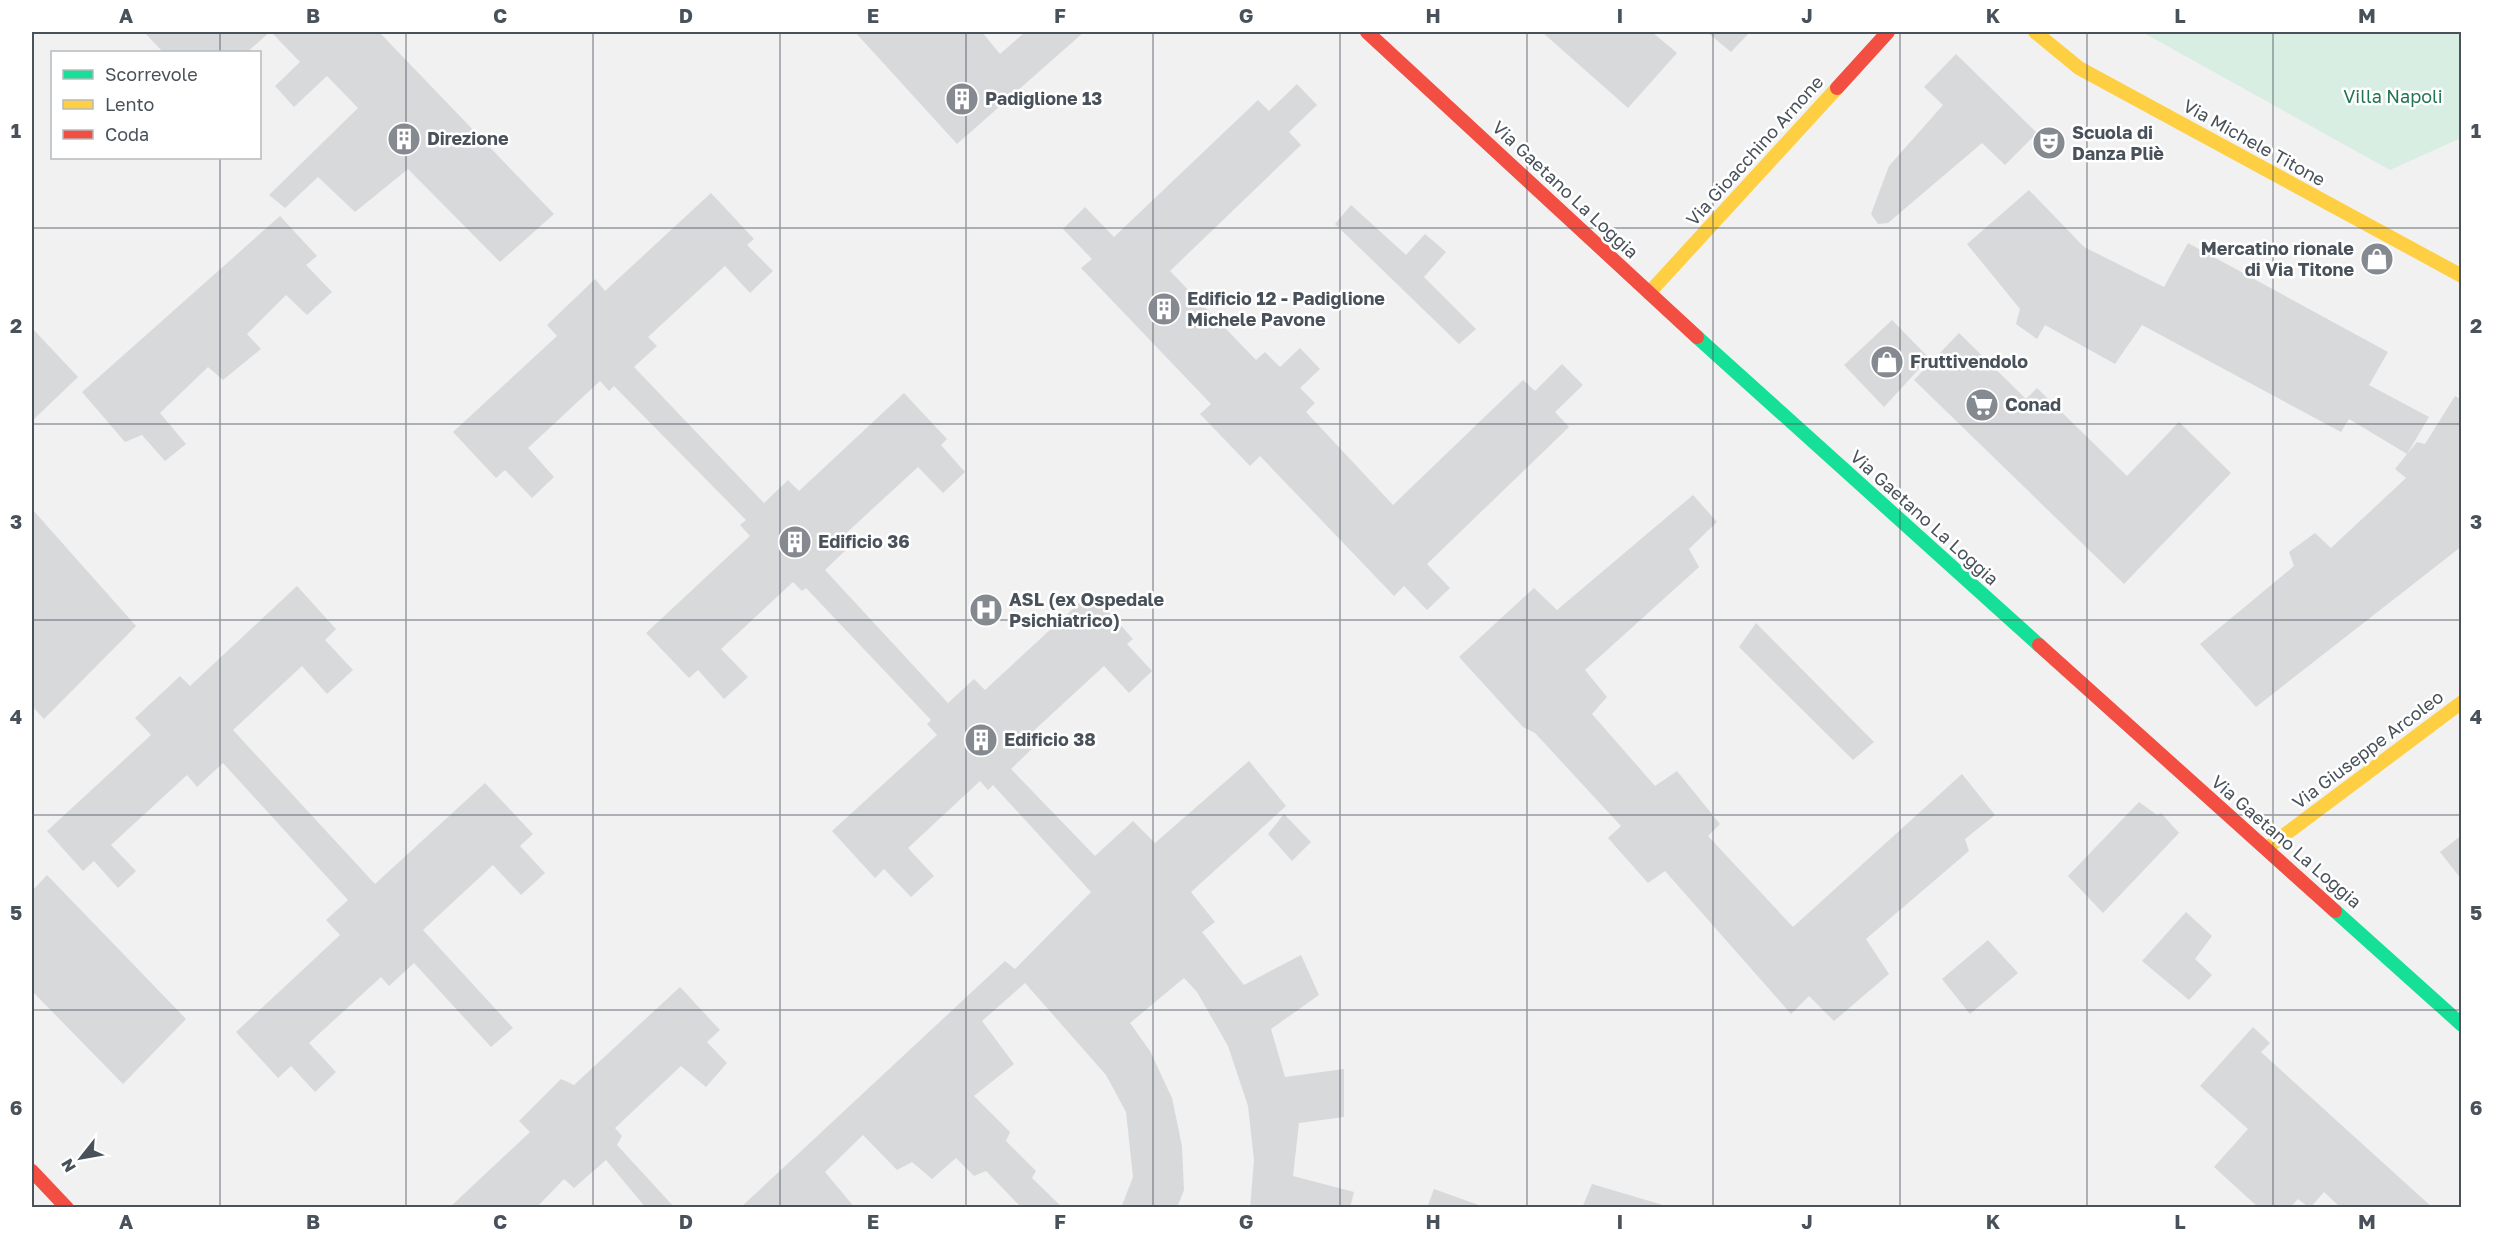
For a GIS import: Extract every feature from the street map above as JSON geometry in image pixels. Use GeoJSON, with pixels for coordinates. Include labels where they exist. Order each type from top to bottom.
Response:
{"type":"FeatureCollection","features":[{"type":"Feature","properties":{"kind":"street","name":"Via Gaetano La Loggia"},"geometry":{"type":"LineString","coordinates":[[1367,32],[1649,293],[2462,1025]]}},
{"type":"Feature","properties":{"kind":"street","name":"Via Gioacchino Arnone"},"geometry":{"type":"LineString","coordinates":[[1649,293],[1888,32]]}},
{"type":"Feature","properties":{"kind":"street","name":"Via Michele Titone"},"geometry":{"type":"LineString","coordinates":[[2035,32],[2079,68],[2462,276]]}},
{"type":"Feature","properties":{"kind":"street","name":"Via Giuseppe Arcoleo"},"geometry":{"type":"LineString","coordinates":[[2266,848],[2462,702]]}},
{"type":"Feature","properties":{"kind":"street"},"geometry":{"type":"LineString","coordinates":[[32,1171],[67,1208]]}},
{"type":"Feature","properties":{"kind":"green space","name":"Villa Napoli"},"geometry":{"type":"Polygon","coordinates":[[[2142,32],[2461,32],[2461,138],[2390,170],[2142,32]]]}},
{"type":"Feature","properties":{"kind":"building"},"geometry":{"type":"Polygon","coordinates":[[[144,32],[270,32],[248,51],[162,51],[144,32]]]}},
{"type":"Feature","properties":{"kind":"building","name":"Direzione"},"geometry":{"type":"Polygon","coordinates":[[[271,32],[379,32],[554,214],[500,262],[408,169],[355,212],[318,177],[285,208],[269,195],[358,108],[327,76],[294,107],[275,86],[300,62],[271,32]]]}},
{"type":"Feature","properties":{"kind":"building","name":"Padiglione 13"},"geometry":{"type":"Polygon","coordinates":[[[855,32],[982,32],[1000,54],[1025,32],[1084,32],[957,144],[855,32]]]}},
{"type":"Feature","properties":{"kind":"building"},"geometry":{"type":"Polygon","coordinates":[[[1542,32],[1652,32],[1677,53],[1628,108],[1542,32]]]}},
{"type":"Feature","properties":{"kind":"building"},"geometry":{"type":"Polygon","coordinates":[[[1707,32],[1750,32],[1731,52],[1707,32]]]}},
{"type":"Feature","properties":{"kind":"building"},"geometry":{"type":"Polygon","coordinates":[[[1956,54],[2037,133],[2005,165],[1982,143],[1888,223],[1878,224],[1871,214],[1889,166],[1943,105],[1924,87],[1956,54]]]}},
{"type":"Feature","properties":{"kind":"building","name":"Edificio 12 - Padiglione Michele Pavone"},"geometry":{"type":"Polygon","coordinates":[[[1297,84],[1317,105],[1289,132],[1301,145],[1170,271],[1256,360],[1265,352],[1280,367],[1300,348],[1320,369],[1300,388],[1315,403],[1306,412],[1393,505],[1523,380],[1535,391],[1562,364],[1583,385],[1555,412],[1569,427],[1427,564],[1450,588],[1427,610],[1404,586],[1394,596],[1260,456],[1250,466],[1200,414],[1211,404],[1081,268],[1092,259],[1063,229],[1085,207],[1114,237],[1258,100],[1269,111],[1297,84]]]}},
{"type":"Feature","properties":{"kind":"building"},"geometry":{"type":"Polygon","coordinates":[[[2029,190],[2084,247],[2164,287],[2188,243],[2388,352],[2369,385],[2429,417],[2407,454],[2349,419],[2341,432],[2142,325],[2115,364],[2045,325],[2037,339],[2016,324],[2020,309],[1967,244],[2029,190]]]}},
{"type":"Feature","properties":{"kind":"building"},"geometry":{"type":"Polygon","coordinates":[[[711,193],[754,239],[747,245],[773,271],[750,293],[725,266],[648,337],[657,346],[634,367],[764,503],[788,480],[799,491],[904,393],[947,439],[941,445],[965,472],[943,493],[918,467],[842,537],[850,546],[825,570],[948,703],[974,679],[985,690],[1091,592],[1133,639],[1127,644],[1152,671],[1129,693],[1104,666],[1028,736],[1036,745],[1011,769],[1095,856],[1133,821],[1155,843],[1249,761],[1286,806],[1191,892],[1215,922],[1202,932],[1244,985],[1301,955],[1319,995],[1271,1029],[1285,1077],[1344,1069],[1344,1117],[1299,1123],[1293,1176],[1354,1192],[1350,1208],[1250,1208],[1254,1160],[1248,1106],[1228,1046],[1197,992],[1184,978],[1130,1023],[1150,1051],[1172,1098],[1182,1146],[1184,1190],[1177,1208],[1121,1208],[1133,1177],[1126,1112],[1106,1075],[1025,983],[982,1021],[1014,1064],[974,1096],[1010,1132],[1006,1141],[1036,1171],[1032,1178],[1063,1208],[1022,1208],[986,1171],[974,1176],[956,1158],[932,1179],[912,1162],[897,1170],[863,1135],[825,1172],[855,1208],[740,1208],[1005,961],[1015,969],[1091,892],[993,785],[988,790],[980,781],[908,848],[934,876],[911,897],[884,869],[875,878],[832,831],[937,735],[927,724],[931,720],[806,588],[802,591],[793,582],[721,649],[748,677],[724,699],[698,670],[689,678],[646,633],[750,536],[740,525],[746,520],[614,386],[609,391],[600,381],[528,448],[554,477],[532,498],[505,470],[496,478],[453,432],[557,336],[547,325],[595,279],[605,291],[711,193]]]}},
{"type":"Feature","properties":{"kind":"building"},"geometry":{"type":"Polygon","coordinates":[[[1351,205],[1406,255],[1425,234],[1446,252],[1424,277],[1476,329],[1459,344],[1335,224],[1351,205]]]}},
{"type":"Feature","properties":{"kind":"building"},"geometry":{"type":"Polygon","coordinates":[[[280,216],[317,256],[306,265],[332,292],[307,315],[286,295],[247,334],[261,349],[223,380],[208,367],[160,413],[186,444],[165,461],[142,435],[125,442],[82,392],[280,216]]]}},
{"type":"Feature","properties":{"kind":"building","name":"Fruttivendolo"},"geometry":{"type":"Polygon","coordinates":[[[1892,320],[1929,358],[1884,407],[1844,365],[1892,320]]]}},
{"type":"Feature","properties":{"kind":"building"},"geometry":{"type":"Polygon","coordinates":[[[32,328],[78,377],[32,421],[32,328]]]}},
{"type":"Feature","properties":{"kind":"building"},"geometry":{"type":"Polygon","coordinates":[[[1959,333],[2026,399],[2037,388],[2127,476],[2179,422],[2231,473],[2124,584],[1914,380],[1959,333]]]}},
{"type":"Feature","properties":{"kind":"building"},"geometry":{"type":"Polygon","coordinates":[[[2455,396],[2462,400],[2462,546],[2256,707],[2200,644],[2294,566],[2289,552],[2315,533],[2331,548],[2406,478],[2395,469],[2417,442],[2425,444],[2455,396]]]}},
{"type":"Feature","properties":{"kind":"building"},"geometry":{"type":"Polygon","coordinates":[[[1693,495],[1717,522],[1689,549],[1699,567],[1585,670],[1607,697],[1592,714],[1655,786],[1677,771],[1720,824],[1708,836],[1793,927],[1962,774],[1995,815],[1965,839],[1969,851],[1866,939],[1889,974],[1834,1021],[1809,996],[1791,1014],[1665,871],[1648,883],[1608,838],[1621,826],[1535,733],[1523,727],[1459,657],[1534,588],[1557,610],[1693,495]]]}},
{"type":"Feature","properties":{"kind":"building"},"geometry":{"type":"Polygon","coordinates":[[[32,509],[136,626],[44,719],[32,706],[32,509]]]}},
{"type":"Feature","properties":{"kind":"building"},"geometry":{"type":"Polygon","coordinates":[[[297,586],[336,629],[325,640],[353,670],[327,694],[302,666],[233,730],[375,884],[485,783],[533,834],[520,846],[545,873],[521,895],[493,865],[423,930],[513,1028],[491,1047],[414,963],[389,986],[381,977],[309,1043],[336,1072],[315,1092],[291,1066],[278,1078],[236,1032],[340,935],[326,920],[348,900],[223,763],[197,787],[187,775],[111,845],[136,871],[118,888],[94,861],[83,871],[47,831],[151,735],[135,718],[180,676],[190,686],[297,586]]]}},
{"type":"Feature","properties":{"kind":"building"},"geometry":{"type":"Polygon","coordinates":[[[1756,623],[1874,742],[1853,760],[1739,647],[1756,623]]]}},
{"type":"Feature","properties":{"kind":"building"},"geometry":{"type":"Polygon","coordinates":[[[2139,802],[2157,815],[2161,813],[2179,833],[2103,913],[2068,876],[2139,802]]]}},
{"type":"Feature","properties":{"kind":"building"},"geometry":{"type":"Polygon","coordinates":[[[1284,814],[1311,842],[1292,861],[1268,834],[1284,814]]]}},
{"type":"Feature","properties":{"kind":"building"},"geometry":{"type":"Polygon","coordinates":[[[2462,835],[2462,880],[2440,852],[2462,835]]]}},
{"type":"Feature","properties":{"kind":"building"},"geometry":{"type":"Polygon","coordinates":[[[47,875],[186,1019],[123,1084],[32,991],[32,891],[47,875]]]}},
{"type":"Feature","properties":{"kind":"building"},"geometry":{"type":"Polygon","coordinates":[[[2186,912],[2212,936],[2195,959],[2212,975],[2189,1000],[2142,961],[2186,912]]]}},
{"type":"Feature","properties":{"kind":"building"},"geometry":{"type":"Polygon","coordinates":[[[1988,940],[2018,973],[1970,1014],[1942,979],[1988,940]]]}},
{"type":"Feature","properties":{"kind":"building"},"geometry":{"type":"Polygon","coordinates":[[[680,987],[720,1030],[707,1042],[727,1063],[706,1087],[681,1066],[615,1128],[622,1136],[617,1145],[675,1208],[646,1208],[606,1160],[574,1188],[564,1179],[536,1208],[449,1208],[530,1132],[519,1121],[561,1079],[574,1085],[680,987]]]}},
{"type":"Feature","properties":{"kind":"building"},"geometry":{"type":"Polygon","coordinates":[[[2253,1027],[2270,1043],[2261,1052],[2433,1208],[2341,1208],[2324,1192],[2310,1208],[2298,1199],[2290,1208],[2259,1208],[2214,1167],[2248,1129],[2200,1086],[2253,1027]]]}},
{"type":"Feature","properties":{"kind":"building"},"geometry":{"type":"Polygon","coordinates":[[[1592,1184],[1663,1205],[1662,1208],[1582,1208],[1592,1184]]]}},
{"type":"Feature","properties":{"kind":"building"},"geometry":{"type":"Polygon","coordinates":[[[1434,1189],[1484,1207],[1484,1208],[1427,1208],[1434,1189]]]}},
{"type":"Feature","properties":{"kind":"traffic: fast"},"geometry":{"type":"LineString","coordinates":[[1697,337],[2039,645]]}},
{"type":"Feature","properties":{"kind":"traffic: fast"},"geometry":{"type":"LineString","coordinates":[[2335,911],[2462,1025]]}},
{"type":"Feature","properties":{"kind":"traffic: slow"},"geometry":{"type":"LineString","coordinates":[[2035,32],[2079,68],[2462,276]]}},
{"type":"Feature","properties":{"kind":"traffic: slow"},"geometry":{"type":"LineString","coordinates":[[1649,293],[1837,88]]}},
{"type":"Feature","properties":{"kind":"traffic: slow"},"geometry":{"type":"LineString","coordinates":[[2267,848],[2462,702]]}},
{"type":"Feature","properties":{"kind":"traffic: jam"},"geometry":{"type":"LineString","coordinates":[[1367,32],[1697,337]]}},
{"type":"Feature","properties":{"kind":"traffic: jam"},"geometry":{"type":"LineString","coordinates":[[1837,88],[1888,32]]}},
{"type":"Feature","properties":{"kind":"traffic: jam"},"geometry":{"type":"LineString","coordinates":[[2039,645],[2335,911]]}},
{"type":"Feature","properties":{"kind":"traffic: jam"},"geometry":{"type":"LineString","coordinates":[[32,1171],[67,1208]]}},
{"type":"Feature","properties":{"kind":"place","name":"Padiglione 13"},"geometry":{"type":"Point","coordinates":[962,99]}},
{"type":"Feature","properties":{"kind":"place","name":"Direzione"},"geometry":{"type":"Point","coordinates":[404,139]}},
{"type":"Feature","properties":{"kind":"place","name":"Scuola di Danza Pliè"},"geometry":{"type":"Point","coordinates":[2049,143]}},
{"type":"Feature","properties":{"kind":"place","name":"Mercatino rionale di Via Titone"},"geometry":{"type":"Point","coordinates":[2377,259]}},
{"type":"Feature","properties":{"kind":"place","name":"Edificio 12 - Padiglione Michele Pavone"},"geometry":{"type":"Point","coordinates":[1164,309]}},
{"type":"Feature","properties":{"kind":"place","name":"Fruttivendolo"},"geometry":{"type":"Point","coordinates":[1887,362]}},
{"type":"Feature","properties":{"kind":"place","name":"Conad"},"geometry":{"type":"Point","coordinates":[1982,405]}},
{"type":"Feature","properties":{"kind":"place","name":"Edificio 36"},"geometry":{"type":"Point","coordinates":[795,542]}},
{"type":"Feature","properties":{"kind":"place","name":"ASL (ex Ospedale Psichiatrico)"},"geometry":{"type":"Point","coordinates":[986,610]}},
{"type":"Feature","properties":{"kind":"place","name":"Edificio 38"},"geometry":{"type":"Point","coordinates":[981,740]}}]}
